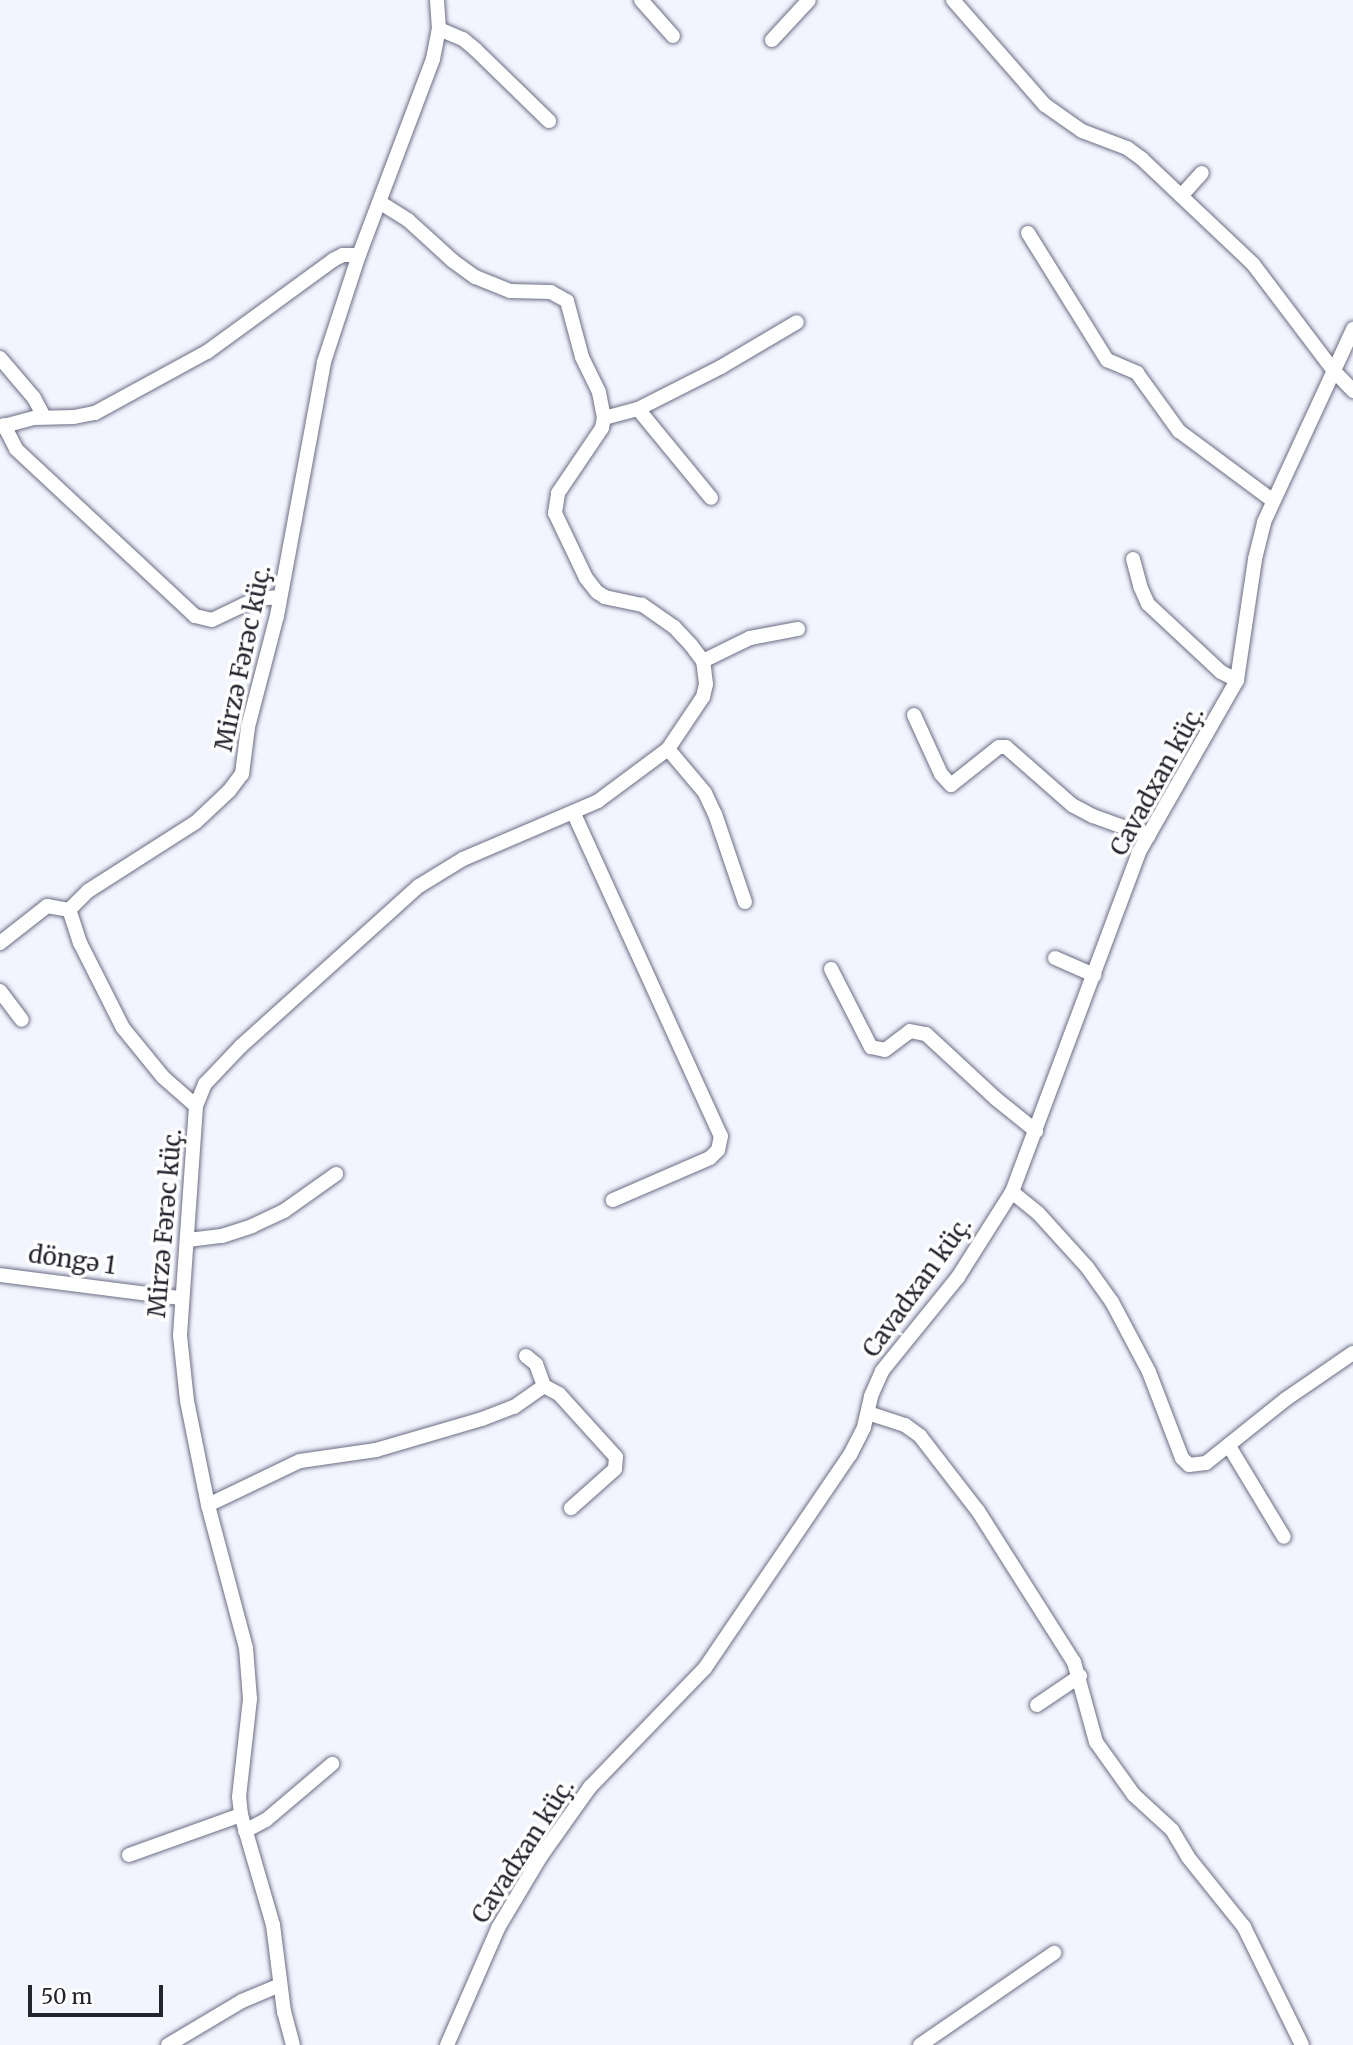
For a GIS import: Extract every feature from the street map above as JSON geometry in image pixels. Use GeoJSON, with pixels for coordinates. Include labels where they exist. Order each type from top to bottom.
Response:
{"type":"FeatureCollection","features":[{"type":"Feature","properties":{"kind":"street","name":"Mirzə Fərəc küç."},"geometry":{"type":"LineString","coordinates":[[293,2045],[280,1985],[273,1924],[241,1815],[239,1797],[250,1676],[246,1648],[208,1505],[187,1401],[180,1335],[180,1298],[188,1240],[196,1106],[163,1077],[128,1035],[80,943],[69,910],[88,891],[196,822],[236,783],[245,765],[248,727],[280,597],[324,362],[359,255],[381,203],[399,146],[433,59],[439,29],[437,0]]}},
{"type":"Feature","properties":{"kind":"street"},"geometry":{"type":"LineString","coordinates":[[641,0],[673,36]]}},
{"type":"Feature","properties":{"kind":"street"},"geometry":{"type":"LineString","coordinates":[[772,40],[809,0]]}},
{"type":"Feature","properties":{"kind":"street"},"geometry":{"type":"LineString","coordinates":[[953,0],[1045,105],[1082,131],[1127,148],[1253,264],[1334,371],[1353,391]]}},
{"type":"Feature","properties":{"kind":"street"},"geometry":{"type":"LineString","coordinates":[[439,29],[463,39],[549,121]]}},
{"type":"Feature","properties":{"kind":"street"},"geometry":{"type":"LineString","coordinates":[[1181,196],[1202,173]]}},
{"type":"Feature","properties":{"kind":"street"},"geometry":{"type":"LineString","coordinates":[[196,1106],[205,1084],[241,1046],[419,886],[463,859],[574,814],[632,778],[668,749],[704,697],[706,684],[703,661],[691,645],[656,613],[642,605],[605,597],[597,592],[586,578],[559,524],[555,503],[558,493],[602,428],[604,418],[599,392],[582,357],[567,301],[551,292],[510,291],[475,276],[453,261],[408,220],[381,203]]}},
{"type":"Feature","properties":{"kind":"street"},"geometry":{"type":"LineString","coordinates":[[1028,233],[1107,360],[1137,373],[1179,431],[1272,500]]}},
{"type":"Feature","properties":{"kind":"street"},"geometry":{"type":"LineString","coordinates":[[280,597],[256,599],[212,620],[195,616],[16,449],[2,426],[44,417],[86,416],[150,386],[206,352],[333,260],[350,254],[359,255]]}},
{"type":"Feature","properties":{"kind":"street"},"geometry":{"type":"LineString","coordinates":[[604,418],[638,409],[743,355],[797,322]]}},
{"type":"Feature","properties":{"kind":"street","name":"Cavadxan küç."},"geometry":{"type":"LineString","coordinates":[[447,2045],[498,1928],[541,1856],[590,1787],[705,1668],[850,1455],[868,1413],[870,1396],[882,1371],[958,1277],[1012,1192],[1148,835],[1237,680],[1259,540],[1272,500],[1353,329]]}},
{"type":"Feature","properties":{"kind":"street"},"geometry":{"type":"LineString","coordinates":[[0,358],[34,398],[44,417]]}},
{"type":"Feature","properties":{"kind":"street"},"geometry":{"type":"LineString","coordinates":[[638,409],[711,498]]}},
{"type":"Feature","properties":{"kind":"street"},"geometry":{"type":"LineString","coordinates":[[1133,559],[1139,586],[1148,604],[1221,672],[1237,680]]}},
{"type":"Feature","properties":{"kind":"street"},"geometry":{"type":"LineString","coordinates":[[703,661],[750,638],[798,629]]}},
{"type":"Feature","properties":{"kind":"street"},"geometry":{"type":"LineString","coordinates":[[914,715],[941,774],[951,785],[999,747],[1006,747],[1072,805],[1093,816],[1148,835]]}},
{"type":"Feature","properties":{"kind":"street"},"geometry":{"type":"LineString","coordinates":[[668,749],[710,803],[745,902]]}},
{"type":"Feature","properties":{"kind":"street"},"geometry":{"type":"LineString","coordinates":[[574,814],[722,1136],[718,1150],[709,1158],[613,1200]]}},
{"type":"Feature","properties":{"kind":"street"},"geometry":{"type":"LineString","coordinates":[[0,943],[47,906],[69,910]]}},
{"type":"Feature","properties":{"kind":"street"},"geometry":{"type":"LineString","coordinates":[[1055,958],[1094,975]]}},
{"type":"Feature","properties":{"kind":"street"},"geometry":{"type":"LineString","coordinates":[[831,969],[871,1047],[878,1051],[885,1049],[910,1031],[926,1034],[995,1098],[1037,1131]]}},
{"type":"Feature","properties":{"kind":"street"},"geometry":{"type":"LineString","coordinates":[[0,991],[22,1020]]}},
{"type":"Feature","properties":{"kind":"street"},"geometry":{"type":"LineString","coordinates":[[188,1240],[222,1237],[252,1226],[284,1211],[336,1174]]}},
{"type":"Feature","properties":{"kind":"street"},"geometry":{"type":"LineString","coordinates":[[1012,1192],[1038,1213],[1070,1248],[1112,1302],[1149,1372],[1182,1458],[1189,1465],[1196,1466],[1229,1446],[1277,1406],[1353,1353]]}},
{"type":"Feature","properties":{"kind":"street","name":"döngə 1"},"geometry":{"type":"LineString","coordinates":[[0,1275],[180,1298]]}},
{"type":"Feature","properties":{"kind":"street"},"geometry":{"type":"LineString","coordinates":[[526,1356],[536,1364],[544,1387],[559,1394],[616,1457],[615,1469],[570,1508]]}},
{"type":"Feature","properties":{"kind":"street"},"geometry":{"type":"LineString","coordinates":[[208,1505],[300,1461],[357,1455],[482,1419],[514,1407],[544,1387]]}},
{"type":"Feature","properties":{"kind":"street"},"geometry":{"type":"LineString","coordinates":[[868,1413],[905,1425],[929,1447],[978,1511],[1061,1638],[1080,1676],[1087,1716],[1096,1742],[1134,1795],[1172,1830],[1194,1866],[1248,1934],[1302,2045]]}},
{"type":"Feature","properties":{"kind":"street"},"geometry":{"type":"LineString","coordinates":[[1229,1446],[1284,1537]]}},
{"type":"Feature","properties":{"kind":"street"},"geometry":{"type":"LineString","coordinates":[[1037,1705],[1080,1676]]}},
{"type":"Feature","properties":{"kind":"street"},"geometry":{"type":"LineString","coordinates":[[245,1831],[266,1820],[332,1764]]}},
{"type":"Feature","properties":{"kind":"street"},"geometry":{"type":"LineString","coordinates":[[129,1855],[241,1815]]}},
{"type":"Feature","properties":{"kind":"street"},"geometry":{"type":"LineString","coordinates":[[920,2045],[1055,1953]]}},
{"type":"Feature","properties":{"kind":"street"},"geometry":{"type":"LineString","coordinates":[[168,2045],[218,2014],[280,1985]]}}]}
